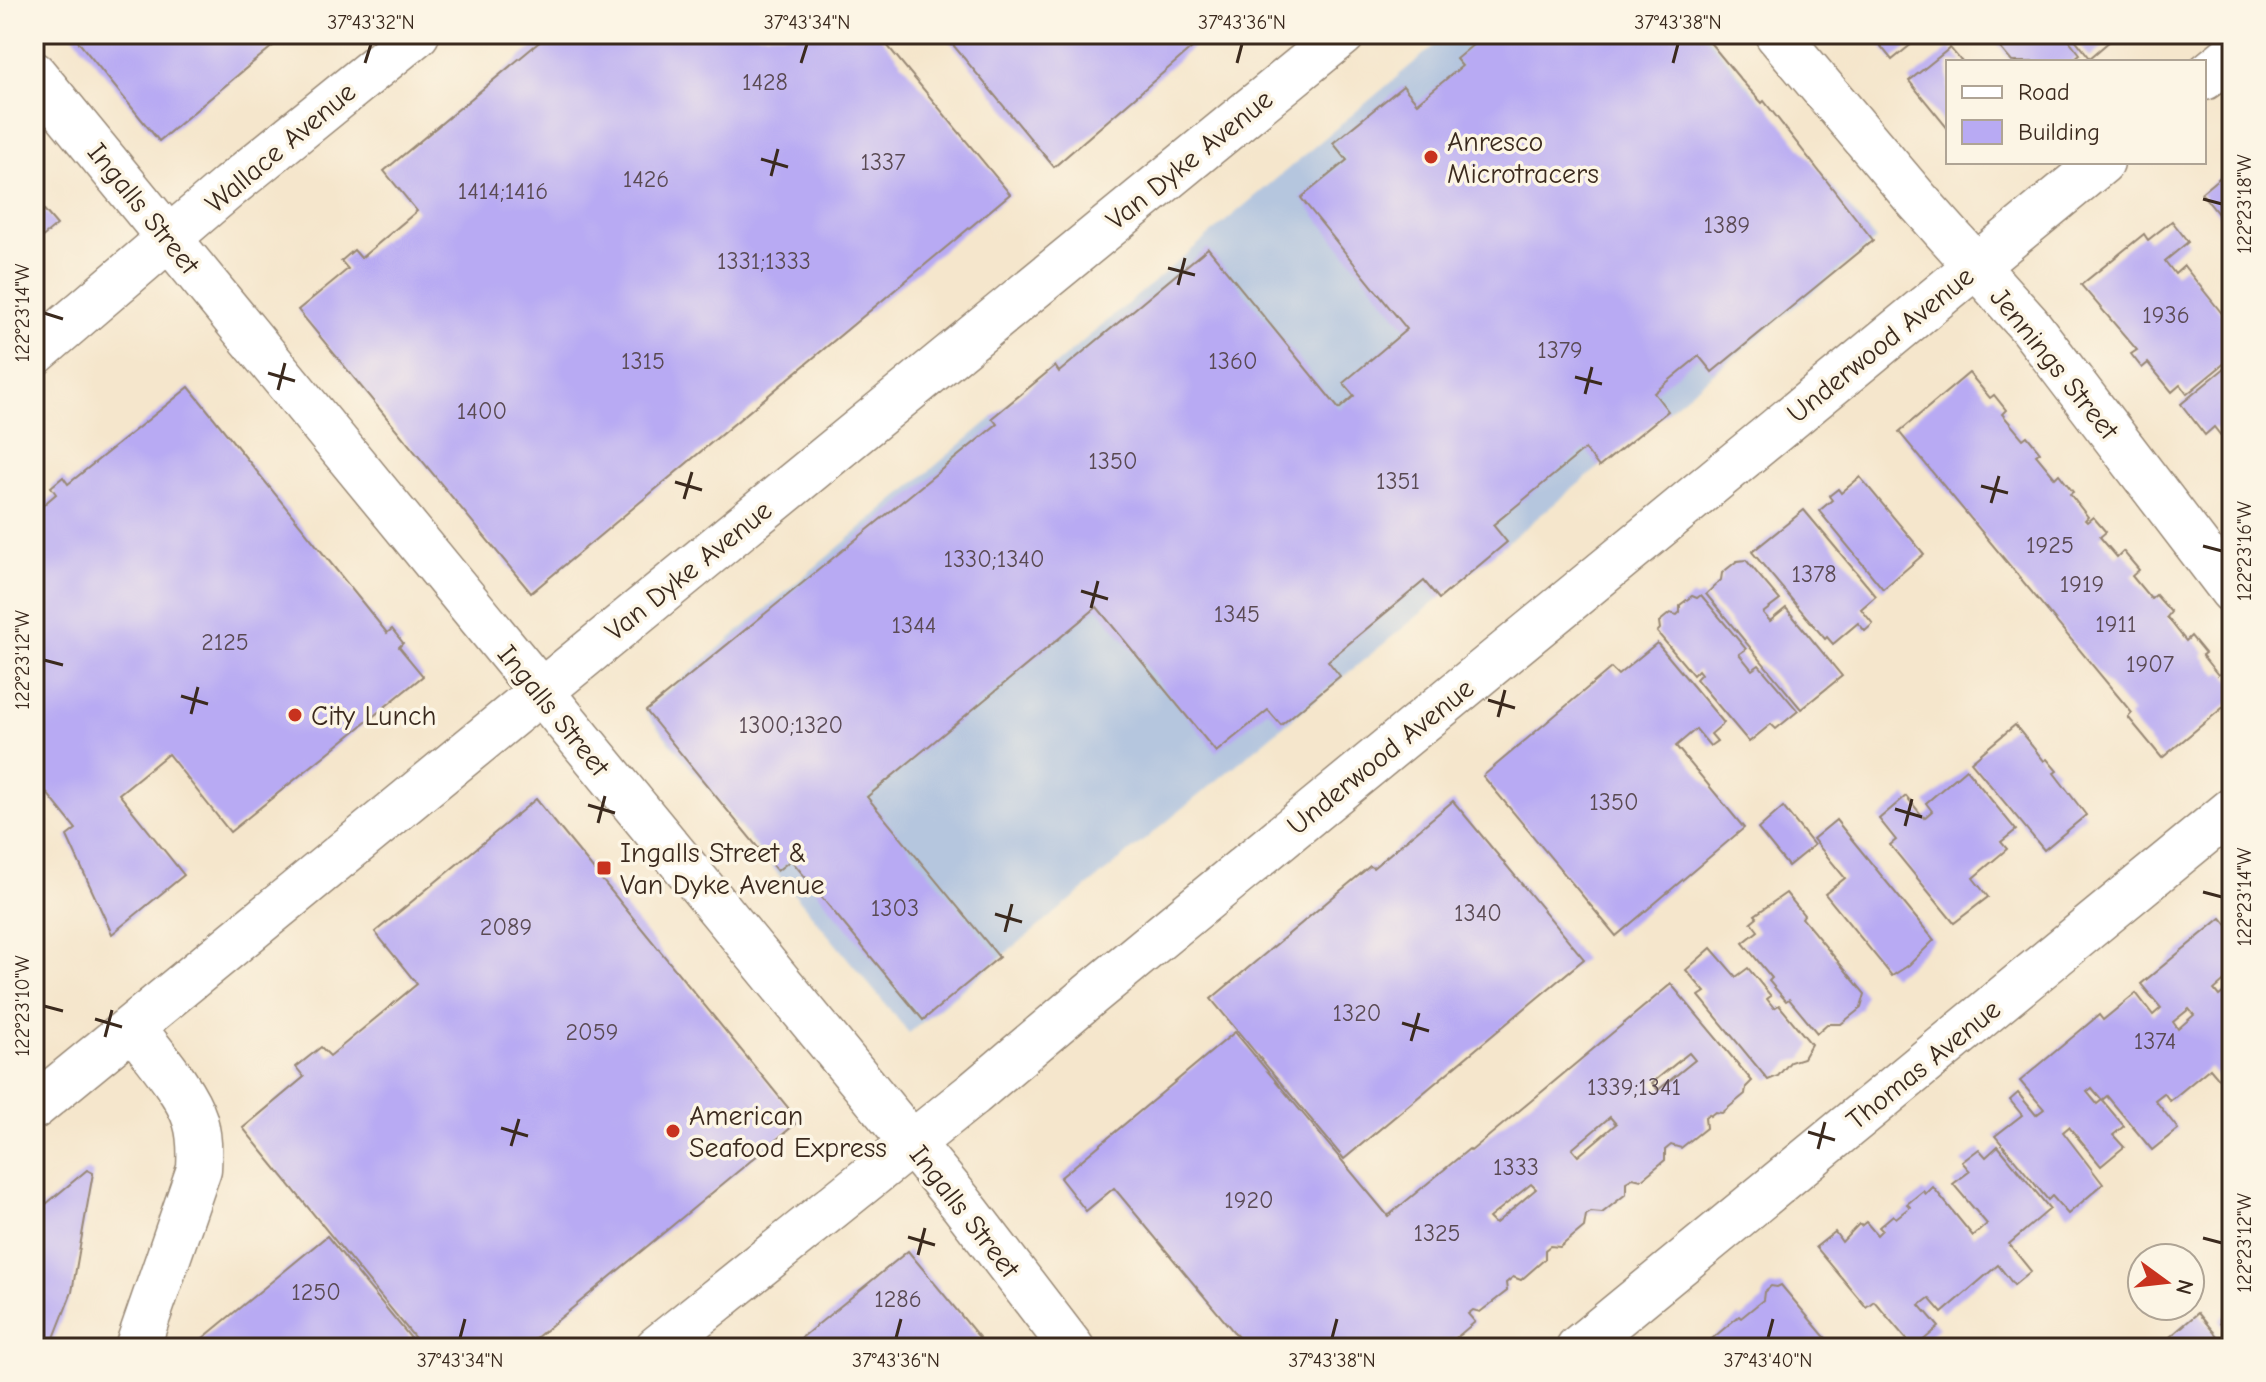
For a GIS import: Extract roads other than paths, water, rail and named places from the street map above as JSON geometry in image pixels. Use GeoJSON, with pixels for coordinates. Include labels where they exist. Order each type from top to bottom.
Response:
{"type":"FeatureCollection","features":[{"type":"Feature","properties":{"kind":"street","name":"Wallace Avenue"},"geometry":{"type":"LineString","coordinates":[[34,354],[417,34]]}},
{"type":"Feature","properties":{"kind":"street","name":"Van Dyke Avenue"},"geometry":{"type":"LineString","coordinates":[[34,1107],[1343,34]]}},
{"type":"Feature","properties":{"kind":"street","name":"Jennings Street"},"geometry":{"type":"LineString","coordinates":[[1777,34],[2029,325],[2232,591]]}},
{"type":"Feature","properties":{"kind":"street"},"geometry":{"type":"LineString","coordinates":[[2206,76],[2232,55]]}},
{"type":"Feature","properties":{"kind":"street","name":"Ingalls Street"},"geometry":{"type":"LineString","coordinates":[[34,74],[961,1203],[1072,1348]]}},
{"type":"Feature","properties":{"kind":"street","name":"Underwood Avenue"},"geometry":{"type":"LineString","coordinates":[[657,1348],[911,1143],[2100,164]]}},
{"type":"Feature","properties":{"kind":"street","name":"Thomas Avenue"},"geometry":{"type":"LineString","coordinates":[[1578,1348],[2232,810]]}},
{"type":"Feature","properties":{"kind":"street"},"geometry":{"type":"LineString","coordinates":[[133,1027],[195,1118],[200,1147],[199,1169],[137,1348]]}},
{"type":"Feature","properties":{"kind":"place","name":"Anresco Microtracers"},"geometry":{"type":"Point","coordinates":[1431,157]}},
{"type":"Feature","properties":{"kind":"place","name":"City Lunch"},"geometry":{"type":"Point","coordinates":[295,715]}},
{"type":"Feature","properties":{"kind":"place","name":"Ingalls Street & Van Dyke Avenue"},"geometry":{"type":"Point","coordinates":[604,868]}},
{"type":"Feature","properties":{"kind":"place","name":"American Seafood Express"},"geometry":{"type":"Point","coordinates":[673,1131]}}]}
